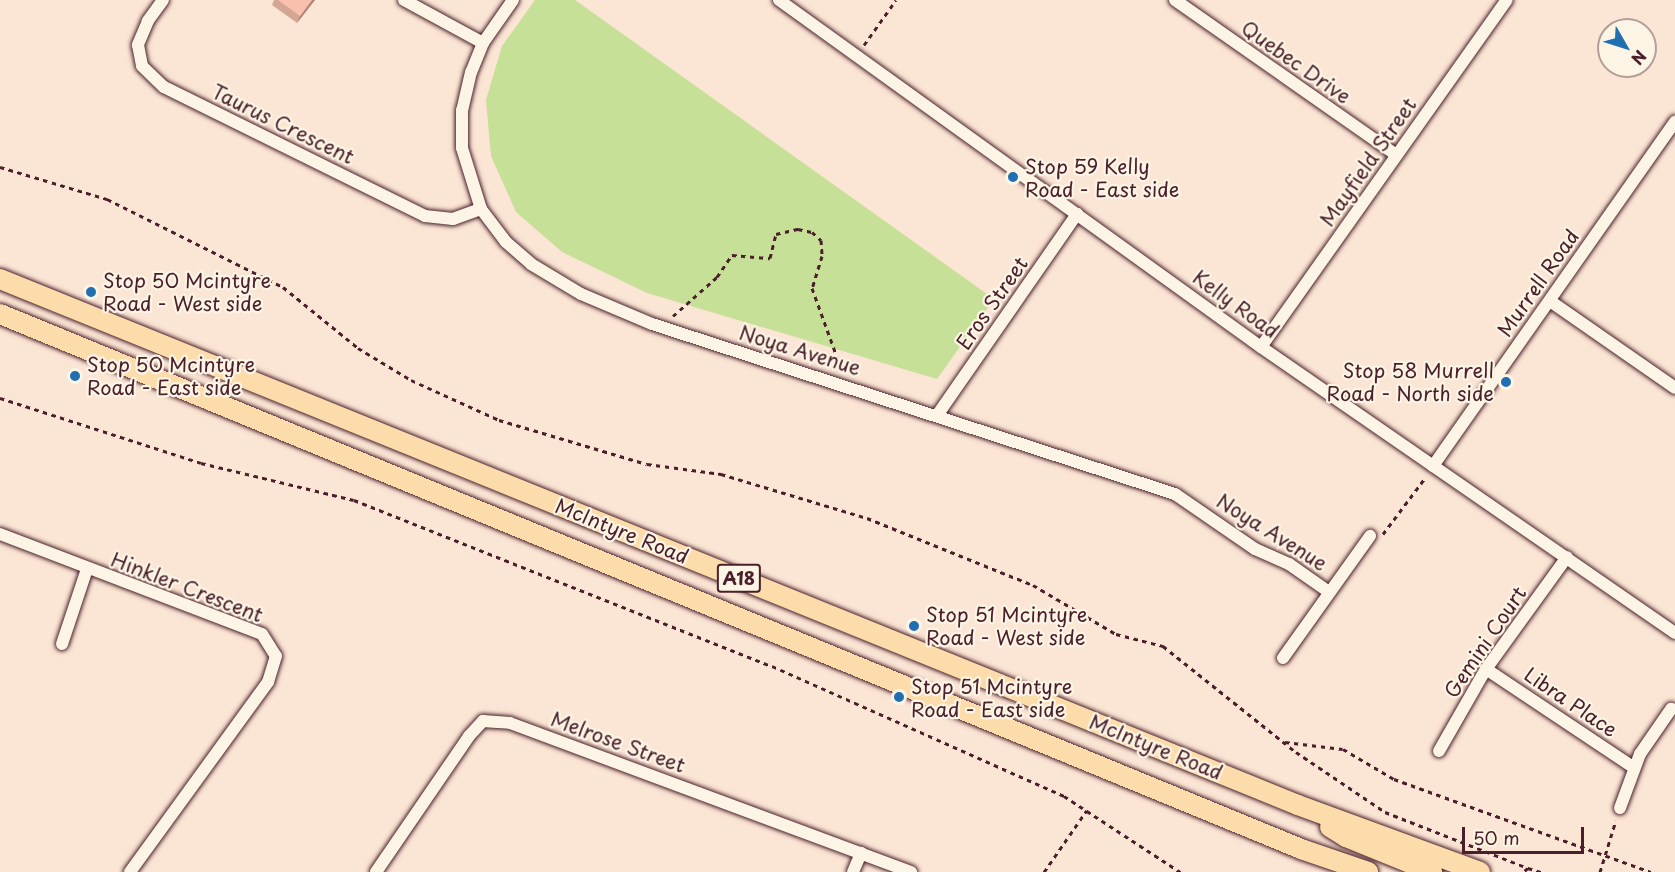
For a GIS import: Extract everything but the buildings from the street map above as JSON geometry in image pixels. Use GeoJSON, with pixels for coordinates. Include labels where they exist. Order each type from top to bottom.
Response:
{"type":"FeatureCollection","features":[{"type":"Feature","properties":{"kind":"main road","name":"McIntyre Road"},"geometry":{"type":"LineString","coordinates":[[0,279],[1298,805],[1480,872]]}},
{"type":"Feature","properties":{"kind":"main road","name":"McIntyre Road"},"geometry":{"type":"LineString","coordinates":[[0,314],[1301,849],[1368,872]]}},
{"type":"Feature","properties":{"kind":"main road"},"geometry":{"type":"LineString","coordinates":[[1298,805],[1346,837],[1432,872]]}},
{"type":"Feature","properties":{"kind":"main road"},"geometry":{"type":"LineString","coordinates":[[1301,849],[1341,872]]}},
{"type":"Feature","properties":{"kind":"street","name":"Taurus Crescent"},"geometry":{"type":"LineString","coordinates":[[163,0],[148,21],[138,45],[142,66],[164,87],[425,216],[453,219],[481,209]]}},
{"type":"Feature","properties":{"kind":"street"},"geometry":{"type":"LineString","coordinates":[[404,0],[483,43]]}},
{"type":"Feature","properties":{"kind":"street","name":"Noya Avenue"},"geometry":{"type":"LineString","coordinates":[[513,0],[483,43],[467,85],[461,127],[471,183],[481,209],[517,253],[544,274],[609,308],[659,326],[938,414],[1175,494],[1256,549],[1289,564],[1329,592]]}},
{"type":"Feature","properties":{"kind":"street","name":"Kelly Road"},"geometry":{"type":"LineString","coordinates":[[779,0],[1261,347],[1675,633]]}},
{"type":"Feature","properties":{"kind":"street","name":"Quebec Drive"},"geometry":{"type":"LineString","coordinates":[[1175,0],[1396,155]]}},
{"type":"Feature","properties":{"kind":"street","name":"Mayfield Street"},"geometry":{"type":"LineString","coordinates":[[1261,347],[1506,0]]}},
{"type":"Feature","properties":{"kind":"street","name":"Murrell Road"},"geometry":{"type":"LineString","coordinates":[[1433,466],[1550,301],[1670,139],[1675,122]]}},
{"type":"Feature","properties":{"kind":"street","name":"Eros Street"},"geometry":{"type":"LineString","coordinates":[[938,414],[1077,214]]}},
{"type":"Feature","properties":{"kind":"street"},"geometry":{"type":"LineString","coordinates":[[1550,301],[1675,388]]}},
{"type":"Feature","properties":{"kind":"street","name":"Hinkler Crescent"},"geometry":{"type":"LineString","coordinates":[[0,534],[262,634],[276,657],[268,682],[130,872]]}},
{"type":"Feature","properties":{"kind":"street","name":"Noya Avenue"},"geometry":{"type":"LineString","coordinates":[[1283,658],[1370,536]]}},
{"type":"Feature","properties":{"kind":"street","name":"Gemini Court"},"geometry":{"type":"LineString","coordinates":[[1439,751],[1486,669],[1567,557]]}},
{"type":"Feature","properties":{"kind":"street"},"geometry":{"type":"LineString","coordinates":[[62,644],[87,569]]}},
{"type":"Feature","properties":{"kind":"street","name":"Libra Place"},"geometry":{"type":"LineString","coordinates":[[1486,669],[1633,767]]}},
{"type":"Feature","properties":{"kind":"street"},"geometry":{"type":"LineString","coordinates":[[1620,808],[1633,767],[1671,710]]}},
{"type":"Feature","properties":{"kind":"street","name":"Melrose Street"},"geometry":{"type":"LineString","coordinates":[[376,872],[469,736],[483,722],[510,723],[911,872]]}},
{"type":"Feature","properties":{"kind":"street"},"geometry":{"type":"LineString","coordinates":[[853,872],[861,853]]}},
{"type":"Feature","properties":{"kind":"path"},"geometry":{"type":"LineString","coordinates":[[856,56],[896,0]]}},
{"type":"Feature","properties":{"kind":"path"},"geometry":{"type":"LineString","coordinates":[[0,167],[107,199],[283,287],[358,348],[411,380],[499,420],[647,464],[722,474],[867,518],[976,559],[1033,585],[1116,634],[1163,646],[1284,742],[1385,812],[1541,872]]}},
{"type":"Feature","properties":{"kind":"path"},"geometry":{"type":"LineString","coordinates":[[659,326],[700,294],[732,255],[770,258],[776,234],[798,229],[812,232],[820,240],[822,256],[812,288],[839,358],[845,384]]}},
{"type":"Feature","properties":{"kind":"path"},"geometry":{"type":"LineString","coordinates":[[0,398],[201,463],[354,500],[772,666],[979,756],[1087,810],[1180,872]]}},
{"type":"Feature","properties":{"kind":"path"},"geometry":{"type":"LineString","coordinates":[[1370,536],[1388,533],[1433,466]]}},
{"type":"Feature","properties":{"kind":"path"},"geometry":{"type":"LineString","coordinates":[[1284,742],[1343,749],[1394,778],[1651,872]]}},
{"type":"Feature","properties":{"kind":"path"},"geometry":{"type":"LineString","coordinates":[[1599,872],[1603,853],[1620,808]]}},
{"type":"Feature","properties":{"kind":"path"},"geometry":{"type":"LineString","coordinates":[[1044,872],[1087,810]]}},
{"type":"Feature","properties":{"kind":"path"},"geometry":{"type":"LineString","coordinates":[[1523,872],[1528,868]]}},
{"type":"Feature","properties":{"kind":"green space"},"geometry":{"type":"Polygon","coordinates":[[[535,0],[575,0],[994,299],[937,379],[647,293],[562,252],[516,212],[491,156],[486,100],[502,46],[535,0]]]}},
{"type":"Feature","properties":{"kind":"place","name":"Stop 59 Kelly Road - East side"},"geometry":{"type":"Point","coordinates":[1013,177]}},
{"type":"Feature","properties":{"kind":"place","name":"Stop 50 Mcintyre Road - West side"},"geometry":{"type":"Point","coordinates":[91,292]}},
{"type":"Feature","properties":{"kind":"place","name":"Stop 50 Mcintyre Road - East side"},"geometry":{"type":"Point","coordinates":[75,376]}},
{"type":"Feature","properties":{"kind":"place","name":"Stop 58 Murrell Road - North side"},"geometry":{"type":"Point","coordinates":[1506,382]}},
{"type":"Feature","properties":{"kind":"place","name":"Stop 51 Mcintyre Road - West side"},"geometry":{"type":"Point","coordinates":[914,626]}},
{"type":"Feature","properties":{"kind":"place","name":"Stop 51 Mcintyre Road - East side"},"geometry":{"type":"Point","coordinates":[899,697]}}]}
